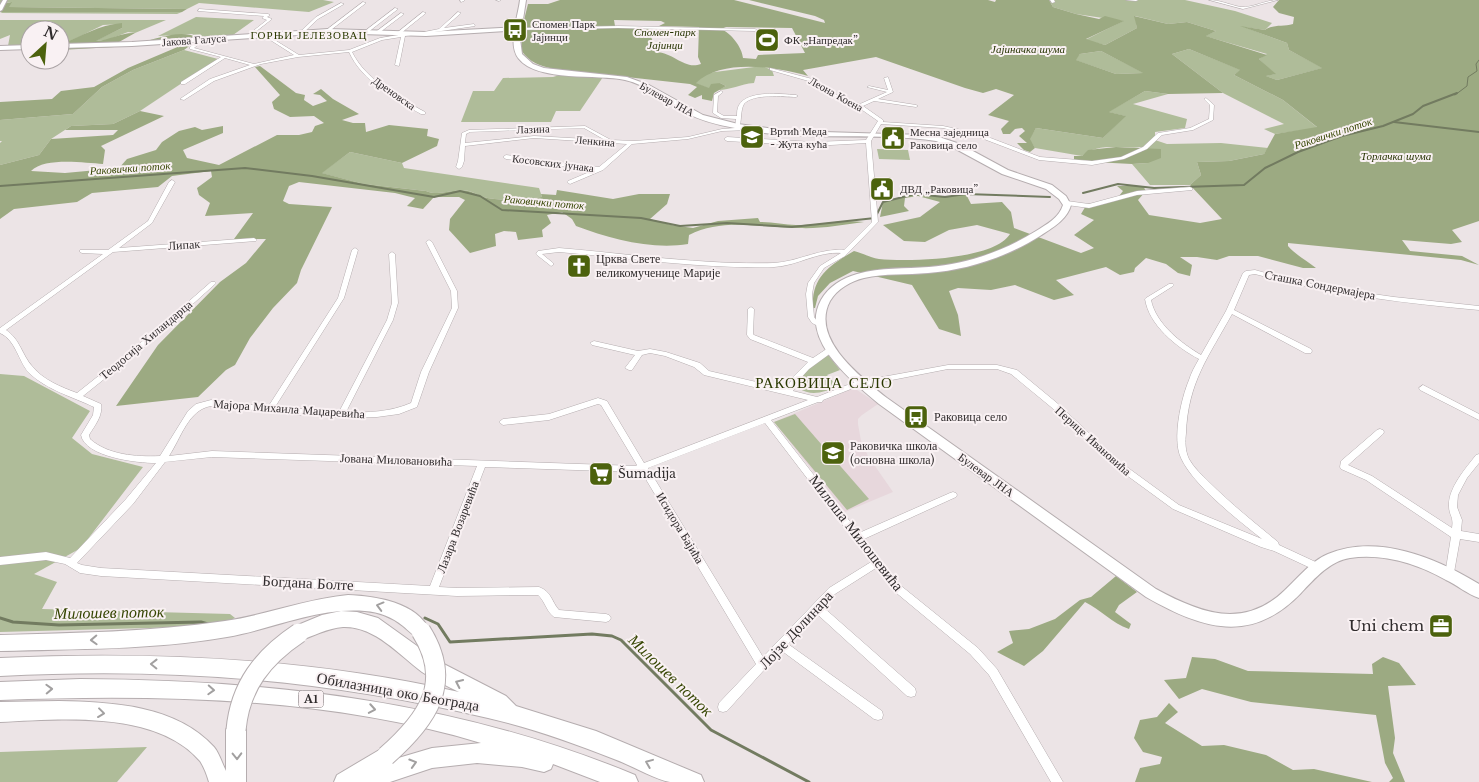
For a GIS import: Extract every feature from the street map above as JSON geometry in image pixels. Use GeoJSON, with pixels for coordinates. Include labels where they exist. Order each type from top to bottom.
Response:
{"type":"FeatureCollection","features":[{"type":"Feature","properties":{"kind":"highway"},"geometry":{"type":"LineString","coordinates":[[0,643],[162,636],[228,629],[336,604],[366,603],[393,610],[405,616],[421,630],[432,646],[436,660],[436,678],[432,698],[412,733],[386,756],[344,782]]}},
{"type":"Feature","properties":{"kind":"highway"},"geometry":{"type":"LineString","coordinates":[[236,782],[236,730],[240,701],[250,679],[275,650],[300,633],[328,621],[346,619],[371,622],[393,636],[430,667],[491,697],[516,716]]}},
{"type":"Feature","properties":{"kind":"highway","name":"Обилазница око Београда"},"geometry":{"type":"LineString","coordinates":[[0,667],[125,664],[263,670],[401,689],[516,716],[618,750],[694,782]]}},
{"type":"Feature","properties":{"kind":"highway","name":"Обилазница око Београда"},"geometry":{"type":"LineString","coordinates":[[0,691],[162,688],[236,692],[313,700],[446,725],[530,748],[621,779]]}},
{"type":"Feature","properties":{"kind":"highway"},"geometry":{"type":"LineString","coordinates":[[0,712],[84,711],[150,720],[184,734],[197,742],[213,762],[220,782]]}},
{"type":"Feature","properties":{"kind":"highway"},"geometry":{"type":"LineString","coordinates":[[368,782],[392,771],[428,759],[476,752],[507,753],[587,773],[621,779]]}},
{"type":"Feature","properties":{"kind":"main road","name":"Булевар ЈНА"},"geometry":{"type":"LineString","coordinates":[[523,0],[517,52],[521,58],[531,65],[553,71],[610,76],[634,81],[692,114],[737,127],[870,138],[924,136],[955,144],[1001,170],[1056,191],[1067,203]]}},
{"type":"Feature","properties":{"kind":"main road"},"geometry":{"type":"LineString","coordinates":[[820,325],[820,312],[824,302],[837,288],[853,278],[873,273],[942,269],[984,258],[1017,245],[1044,230],[1063,215],[1067,203]]}},
{"type":"Feature","properties":{"kind":"main road","name":"Булевар ЈНА"},"geometry":{"type":"LineString","coordinates":[[820,325],[831,350],[862,383],[883,401],[1106,562],[1151,593],[1182,610],[1226,621],[1258,617],[1282,602],[1322,564]]}},
{"type":"Feature","properties":{"kind":"main road"},"geometry":{"type":"LineString","coordinates":[[1322,564],[1349,553],[1380,553],[1410,559],[1450,575],[1479,592]]}},
{"type":"Feature","properties":{"kind":"street"},"geometry":{"type":"LineString","coordinates":[[0,10],[5,0]]}},
{"type":"Feature","properties":{"kind":"street"},"geometry":{"type":"LineString","coordinates":[[1128,0],[1136,0]]}},
{"type":"Feature","properties":{"kind":"street"},"geometry":{"type":"LineString","coordinates":[[1211,0],[1243,8],[1276,0]]}},
{"type":"Feature","properties":{"kind":"street"},"geometry":{"type":"LineString","coordinates":[[326,32],[364,3]]}},
{"type":"Feature","properties":{"kind":"street"},"geometry":{"type":"LineString","coordinates":[[301,33],[317,18],[342,4]]}},
{"type":"Feature","properties":{"kind":"street"},"geometry":{"type":"LineString","coordinates":[[366,32],[396,9]]}},
{"type":"Feature","properties":{"kind":"street"},"geometry":{"type":"LineString","coordinates":[[198,10],[268,14],[264,18],[270,19],[249,36]]}},
{"type":"Feature","properties":{"kind":"street"},"geometry":{"type":"LineString","coordinates":[[182,99],[208,81],[255,65],[298,56],[350,51],[401,34],[424,13]]}},
{"type":"Feature","properties":{"kind":"street"},"geometry":{"type":"LineString","coordinates":[[439,31],[459,13]]}},
{"type":"Feature","properties":{"kind":"street"},"geometry":{"type":"LineString","coordinates":[[378,32],[402,14]]}},
{"type":"Feature","properties":{"kind":"street","name":"Јакова Галуса"},"geometry":{"type":"LineString","coordinates":[[414,34],[474,25]]}},
{"type":"Feature","properties":{"kind":"street"},"geometry":{"type":"LineString","coordinates":[[519,28],[608,26],[755,30]]}},
{"type":"Feature","properties":{"kind":"street","name":"Јакова Галуса"},"geometry":{"type":"LineString","coordinates":[[70,46],[326,32],[414,34],[519,28]]}},
{"type":"Feature","properties":{"kind":"street"},"geometry":{"type":"LineString","coordinates":[[397,65],[401,34]]}},
{"type":"Feature","properties":{"kind":"street"},"geometry":{"type":"LineString","coordinates":[[265,35],[298,56]]}},
{"type":"Feature","properties":{"kind":"street"},"geometry":{"type":"LineString","coordinates":[[203,39],[191,48],[255,65]]}},
{"type":"Feature","properties":{"kind":"street"},"geometry":{"type":"LineString","coordinates":[[0,48],[20,47]]}},
{"type":"Feature","properties":{"kind":"street","name":"Дреновска"},"geometry":{"type":"LineString","coordinates":[[350,51],[360,66],[376,82],[423,113]]}},
{"type":"Feature","properties":{"kind":"street"},"geometry":{"type":"LineString","coordinates":[[182,83],[224,57]]}},
{"type":"Feature","properties":{"kind":"street","name":"Леона Коена"},"geometry":{"type":"LineString","coordinates":[[772,69],[805,77],[833,95],[860,106],[877,117],[881,122]]}},
{"type":"Feature","properties":{"kind":"street"},"geometry":{"type":"LineString","coordinates":[[886,78],[891,92]]}},
{"type":"Feature","properties":{"kind":"street"},"geometry":{"type":"LineString","coordinates":[[869,87],[891,92]]}},
{"type":"Feature","properties":{"kind":"street"},"geometry":{"type":"LineString","coordinates":[[721,92],[716,95],[715,113],[723,117],[739,118]]}},
{"type":"Feature","properties":{"kind":"street"},"geometry":{"type":"LineString","coordinates":[[860,106],[891,92]]}},
{"type":"Feature","properties":{"kind":"street"},"geometry":{"type":"LineString","coordinates":[[737,127],[741,105],[747,100],[763,96],[796,96]]}},
{"type":"Feature","properties":{"kind":"street"},"geometry":{"type":"LineString","coordinates":[[820,325],[814,322],[811,317],[809,294],[811,283],[822,267],[846,252],[875,218],[870,138],[881,122],[958,130],[1045,159],[1075,162],[1106,162],[1142,150],[1160,134],[1192,129],[1210,122],[1212,105],[1206,99]]}},
{"type":"Feature","properties":{"kind":"street"},"geometry":{"type":"LineString","coordinates":[[873,100],[916,106]]}},
{"type":"Feature","properties":{"kind":"street","name":"Лазина"},"geometry":{"type":"LineString","coordinates":[[463,145],[464,134],[469,131],[585,127],[610,142]]}},
{"type":"Feature","properties":{"kind":"street","name":"Ленкина"},"geometry":{"type":"LineString","coordinates":[[463,145],[534,137],[631,143],[749,128]]}},
{"type":"Feature","properties":{"kind":"street"},"geometry":{"type":"LineString","coordinates":[[727,139],[806,144],[870,138]]}},
{"type":"Feature","properties":{"kind":"street","name":"Косовских јунака"},"geometry":{"type":"LineString","coordinates":[[570,182],[601,169],[631,143]]}},
{"type":"Feature","properties":{"kind":"street"},"geometry":{"type":"LineString","coordinates":[[458,167],[463,145]]}},
{"type":"Feature","properties":{"kind":"street","name":"Косовских јунака"},"geometry":{"type":"LineString","coordinates":[[506,157],[601,169]]}},
{"type":"Feature","properties":{"kind":"street"},"geometry":{"type":"LineString","coordinates":[[1,330],[112,251],[153,219],[172,182]]}},
{"type":"Feature","properties":{"kind":"street"},"geometry":{"type":"LineString","coordinates":[[1067,203],[1089,206],[1137,193],[1190,189]]}},
{"type":"Feature","properties":{"kind":"street","name":"Липак"},"geometry":{"type":"LineString","coordinates":[[82,251],[112,251],[254,240]]}},
{"type":"Feature","properties":{"kind":"street","name":"Мајора Михаила Маџаревића"},"geometry":{"type":"LineString","coordinates":[[164,459],[190,413],[197,406],[211,403],[341,414],[394,412],[411,408],[416,403],[425,372],[455,308],[454,291],[429,242]]}},
{"type":"Feature","properties":{"kind":"street"},"geometry":{"type":"LineString","coordinates":[[270,409],[341,298],[355,250]]}},
{"type":"Feature","properties":{"kind":"street"},"geometry":{"type":"LineString","coordinates":[[551,264],[539,254],[540,252],[559,250],[672,260],[773,265],[791,263],[834,251],[846,252]]}},
{"type":"Feature","properties":{"kind":"street"},"geometry":{"type":"LineString","coordinates":[[341,414],[390,320],[396,304],[392,254]]}},
{"type":"Feature","properties":{"kind":"street","name":"Сташка Сондермајера"},"geometry":{"type":"LineString","coordinates":[[1275,544],[1194,472],[1184,456],[1182,441],[1186,401],[1193,377],[1231,311],[1246,273],[1251,271],[1331,290],[1479,308]]}},
{"type":"Feature","properties":{"kind":"street","name":"Теодосија Хиландарца"},"geometry":{"type":"LineString","coordinates":[[77,397],[151,338],[213,283]]}},
{"type":"Feature","properties":{"kind":"street"},"geometry":{"type":"LineString","coordinates":[[1171,285],[1148,299],[1152,312],[1185,348],[1204,359]]}},
{"type":"Feature","properties":{"kind":"street"},"geometry":{"type":"LineString","coordinates":[[751,309],[752,338],[813,361]]}},
{"type":"Feature","properties":{"kind":"street"},"geometry":{"type":"LineString","coordinates":[[1231,311],[1308,352]]}},
{"type":"Feature","properties":{"kind":"street","name":"Јована Миловановића"},"geometry":{"type":"LineString","coordinates":[[1,330],[14,341],[32,372],[53,385],[99,407],[85,435],[90,443],[106,452],[128,458],[164,459],[212,454],[642,468],[862,383]]}},
{"type":"Feature","properties":{"kind":"street"},"geometry":{"type":"LineString","coordinates":[[594,343],[639,354],[650,351],[666,354],[697,365],[705,372],[789,391],[819,400]]}},
{"type":"Feature","properties":{"kind":"street"},"geometry":{"type":"LineString","coordinates":[[789,391],[801,372],[813,361],[831,350]]}},
{"type":"Feature","properties":{"kind":"street"},"geometry":{"type":"LineString","coordinates":[[629,368],[639,354]]}},
{"type":"Feature","properties":{"kind":"street","name":"Перице Ивановића"},"geometry":{"type":"LineString","coordinates":[[862,383],[955,367],[997,367],[1012,370],[1054,405],[1117,464],[1176,507],[1264,544],[1275,544],[1289,555],[1322,564]]}},
{"type":"Feature","properties":{"kind":"street"},"geometry":{"type":"LineString","coordinates":[[1424,388],[1479,417]]}},
{"type":"Feature","properties":{"kind":"street","name":"Исидора Бајића"},"geometry":{"type":"LineString","coordinates":[[503,422],[542,419],[601,401],[763,666]]}},
{"type":"Feature","properties":{"kind":"street","name":"Милоша Милошевића"},"geometry":{"type":"LineString","coordinates":[[766,420],[904,595],[986,662],[1021,718],[1057,782]]}},
{"type":"Feature","properties":{"kind":"street"},"geometry":{"type":"LineString","coordinates":[[1380,432],[1345,462],[1344,467],[1369,478],[1457,535],[1479,538]]}},
{"type":"Feature","properties":{"kind":"street"},"geometry":{"type":"LineString","coordinates":[[1450,575],[1458,520],[1453,507],[1454,495],[1479,457]]}},
{"type":"Feature","properties":{"kind":"street"},"geometry":{"type":"LineString","coordinates":[[71,563],[131,500],[164,459]]}},
{"type":"Feature","properties":{"kind":"street","name":"Лазара Возаревића"},"geometry":{"type":"LineString","coordinates":[[433,590],[482,463]]}},
{"type":"Feature","properties":{"kind":"street"},"geometry":{"type":"LineString","coordinates":[[859,537],[953,495]]}},
{"type":"Feature","properties":{"kind":"street","name":"Богдана Болте"},"geometry":{"type":"LineString","coordinates":[[0,561],[46,556],[71,563],[80,569],[102,572],[433,590],[539,591],[546,594],[552,610],[557,614],[606,618]]}},
{"type":"Feature","properties":{"kind":"street","name":"Лојзе Долинара"},"geometry":{"type":"LineString","coordinates":[[723,707],[816,607],[845,581],[877,563]]}},
{"type":"Feature","properties":{"kind":"street"},"geometry":{"type":"LineString","coordinates":[[816,607],[911,692]]}},
{"type":"Feature","properties":{"kind":"street"},"geometry":{"type":"LineString","coordinates":[[781,645],[878,715]]}},
{"type":"Feature","properties":{"kind":"shaded area","name":"Раковичка школа (основна школа)"},"geometry":{"type":"Polygon","coordinates":[[[854,388],[878,404],[858,419],[858,424],[861,441],[868,456],[893,492],[845,512],[774,422],[854,388]]]}},
{"type":"Feature","properties":{"kind":"green space"},"geometry":{"type":"Polygon","coordinates":[[[0,0],[323,0],[334,2],[309,12],[199,3],[187,9],[8,7],[11,2],[0,4],[0,0]]]}},
{"type":"Feature","properties":{"kind":"green space"},"geometry":{"type":"Polygon","coordinates":[[[560,0],[734,0],[825,23],[824,20],[815,16],[749,0],[988,0],[995,2],[996,0],[1049,0],[1053,7],[1076,14],[1099,19],[1105,16],[1124,21],[1086,39],[1105,45],[1137,28],[1134,16],[1168,24],[1187,22],[1216,31],[1206,36],[1267,55],[1259,59],[1276,74],[1266,76],[1277,80],[1322,68],[1289,50],[1287,43],[1240,26],[1265,30],[1271,27],[1293,24],[1294,17],[1279,13],[1273,7],[1279,0],[1479,0],[1479,221],[1452,230],[1462,242],[1451,244],[1402,240],[1410,251],[1462,256],[1479,265],[1461,260],[1288,243],[1288,246],[1295,253],[1316,268],[1303,268],[1258,256],[1229,256],[1217,260],[1180,257],[1192,265],[1190,276],[1178,273],[1166,264],[1146,258],[1135,268],[1134,272],[1120,275],[1106,267],[1056,280],[1074,295],[1054,300],[1015,285],[991,290],[958,288],[949,291],[958,315],[961,336],[939,329],[912,285],[853,271],[830,283],[818,296],[815,308],[813,308],[815,288],[824,273],[837,261],[854,251],[873,258],[892,260],[949,257],[987,249],[1001,243],[1010,234],[977,225],[949,230],[925,242],[904,241],[883,225],[920,217],[940,202],[918,196],[905,198],[904,206],[909,211],[880,217],[883,202],[915,194],[945,197],[966,194],[971,204],[1002,202],[1011,212],[1014,228],[1081,253],[1094,248],[1074,235],[1094,220],[1081,214],[1087,204],[1115,201],[1123,191],[1117,186],[1143,186],[1146,191],[1138,200],[1149,215],[1200,223],[1222,219],[1190,185],[1201,175],[1197,162],[1229,161],[1264,154],[1275,134],[1317,127],[1283,100],[1234,75],[1240,70],[1189,49],[1172,54],[1223,93],[1168,94],[1145,91],[1109,112],[1126,116],[1103,138],[1036,128],[1030,139],[1035,148],[1030,152],[1024,150],[1017,143],[1027,143],[1019,136],[1025,131],[1022,128],[1015,129],[1010,134],[1003,134],[1001,129],[1009,121],[988,115],[1014,95],[996,89],[983,93],[876,57],[803,70],[808,76],[766,68],[735,67],[720,70],[707,75],[696,83],[709,88],[711,84],[720,83],[726,86],[714,93],[712,101],[702,99],[702,95],[695,98],[688,95],[697,87],[690,84],[544,67],[532,61],[521,50],[523,24],[528,4],[548,4],[560,0]],[[614,20],[615,26],[648,27],[656,52],[669,55],[689,65],[701,64],[698,57],[699,27],[659,26],[665,23],[661,21],[614,20]],[[726,27],[721,29],[735,41],[741,49],[743,58],[756,59],[758,55],[805,53],[792,28],[726,27]],[[1101,51],[1080,54],[1076,60],[1116,74],[1143,73],[1101,51]]]}},
{"type":"Feature","properties":{"kind":"green space"},"geometry":{"type":"Polygon","coordinates":[[[1049,0],[1185,0],[1235,11],[1272,23],[1265,30],[1244,27],[1287,43],[1289,50],[1323,68],[1277,80],[1265,76],[1275,74],[1259,59],[1267,54],[1205,36],[1216,31],[1187,22],[1168,24],[1135,16],[1137,28],[1105,45],[1085,40],[1123,21],[1076,14],[1053,7],[1049,0]]]}},
{"type":"Feature","properties":{"kind":"green space"},"geometry":{"type":"Polygon","coordinates":[[[12,2],[9,7],[187,9],[182,12],[0,12],[0,4],[12,2]]]}},
{"type":"Feature","properties":{"kind":"green space"},"geometry":{"type":"Polygon","coordinates":[[[7,10],[182,12],[177,14],[0,13],[7,10]]]}},
{"type":"Feature","properties":{"kind":"green space"},"geometry":{"type":"Polygon","coordinates":[[[196,17],[254,20],[233,35],[200,38],[192,34],[158,36],[196,17]]]}},
{"type":"Feature","properties":{"kind":"green space"},"geometry":{"type":"Polygon","coordinates":[[[0,20],[20,20],[20,45],[8,46],[10,35],[0,39],[0,20]]]}},
{"type":"Feature","properties":{"kind":"green space"},"geometry":{"type":"Polygon","coordinates":[[[70,20],[166,20],[135,33],[128,32],[107,40],[95,41],[122,28],[122,24],[103,25],[70,41],[70,20]]]}},
{"type":"Feature","properties":{"kind":"green space"},"geometry":{"type":"Polygon","coordinates":[[[122,23],[122,28],[96,41],[130,33],[135,33],[119,42],[139,42],[177,34],[192,35],[200,38],[184,50],[133,70],[102,87],[73,114],[0,120],[0,102],[52,99],[61,91],[94,87],[128,68],[187,43],[70,49],[70,40],[90,31],[122,23]]]}},
{"type":"Feature","properties":{"kind":"green space"},"geometry":{"type":"Polygon","coordinates":[[[1189,49],[1241,70],[1234,75],[1283,100],[1318,128],[1275,134],[1264,129],[1284,124],[1223,93],[1172,54],[1189,49]]]}},
{"type":"Feature","properties":{"kind":"green space"},"geometry":{"type":"Polygon","coordinates":[[[184,50],[218,59],[140,111],[113,124],[71,126],[51,139],[39,155],[0,165],[0,143],[2,141],[0,141],[0,120],[73,114],[102,87],[133,70],[184,50]]]}},
{"type":"Feature","properties":{"kind":"green space"},"geometry":{"type":"Polygon","coordinates":[[[1101,51],[1144,73],[1116,74],[1075,60],[1080,54],[1101,51]]]}},
{"type":"Feature","properties":{"kind":"green space"},"geometry":{"type":"Polygon","coordinates":[[[260,66],[296,93],[305,95],[304,100],[313,106],[327,101],[320,95],[313,94],[321,89],[333,99],[359,114],[342,120],[353,123],[365,123],[366,132],[389,125],[428,129],[427,136],[439,139],[437,146],[402,163],[350,152],[322,173],[364,184],[431,193],[463,190],[490,199],[505,200],[542,197],[541,194],[556,195],[557,190],[613,199],[639,194],[670,194],[667,204],[650,219],[671,225],[693,228],[718,221],[758,218],[760,222],[792,225],[847,221],[864,222],[807,228],[743,225],[715,226],[689,235],[688,244],[660,246],[631,242],[589,231],[576,226],[572,219],[562,212],[547,215],[551,223],[542,230],[543,237],[518,240],[516,232],[504,231],[495,234],[496,246],[470,253],[449,230],[450,219],[465,200],[459,197],[434,197],[423,209],[407,206],[415,198],[395,193],[299,182],[289,186],[283,201],[289,204],[332,207],[301,270],[297,283],[273,308],[250,338],[235,365],[226,370],[198,397],[116,406],[158,345],[220,282],[246,263],[266,239],[234,239],[253,213],[205,216],[210,203],[199,195],[197,188],[212,177],[211,171],[172,176],[158,187],[92,193],[77,202],[14,209],[0,219],[0,165],[39,155],[51,139],[113,135],[118,130],[65,130],[71,126],[113,124],[140,111],[164,116],[101,146],[105,150],[103,164],[55,162],[37,167],[31,171],[65,173],[119,168],[127,159],[156,150],[162,142],[179,131],[195,127],[202,130],[223,126],[223,133],[183,150],[187,158],[219,165],[277,135],[299,135],[312,132],[315,126],[324,123],[314,116],[290,117],[274,109],[272,102],[280,95],[255,67],[260,66]]]}},
{"type":"Feature","properties":{"kind":"green space"},"geometry":{"type":"Polygon","coordinates":[[[762,66],[772,70],[774,76],[756,76],[754,83],[723,90],[718,90],[726,86],[720,83],[710,89],[695,83],[707,73],[762,66]]]}},
{"type":"Feature","properties":{"kind":"green space"},"geometry":{"type":"Polygon","coordinates":[[[563,74],[603,77],[580,111],[556,111],[551,122],[461,122],[473,91],[494,91],[503,78],[553,77],[563,74]]]}},
{"type":"Feature","properties":{"kind":"green space"},"geometry":{"type":"Polygon","coordinates":[[[1145,91],[1168,94],[1133,104],[1187,119],[1185,128],[1155,132],[1155,140],[1167,144],[1221,143],[1268,148],[1264,154],[1229,161],[1197,162],[1201,175],[1190,185],[1150,185],[1132,164],[1148,163],[1143,147],[1095,149],[1082,156],[1035,148],[1029,139],[1036,128],[1103,138],[1125,116],[1108,112],[1145,91]]]}},
{"type":"Feature","properties":{"kind":"green space"},"geometry":{"type":"Polygon","coordinates":[[[1116,147],[1161,149],[1161,158],[1148,163],[1132,164],[1074,161],[1074,156],[1082,156],[1088,150],[1116,147]]]}},
{"type":"Feature","properties":{"kind":"green space"},"geometry":{"type":"Polygon","coordinates":[[[877,149],[908,150],[910,160],[879,159],[877,149]]]}},
{"type":"Feature","properties":{"kind":"green space"},"geometry":{"type":"Polygon","coordinates":[[[350,152],[402,163],[404,168],[539,188],[542,197],[505,200],[490,199],[463,190],[431,193],[364,184],[321,173],[350,152]]]}},
{"type":"Feature","properties":{"kind":"green space"},"geometry":{"type":"Polygon","coordinates":[[[828,355],[840,370],[827,375],[838,387],[813,393],[798,388],[804,373],[828,355]]]}},
{"type":"Feature","properties":{"kind":"green space"},"geometry":{"type":"Polygon","coordinates":[[[0,374],[24,376],[90,411],[72,438],[92,454],[143,467],[81,548],[34,574],[57,582],[42,609],[230,614],[235,618],[221,624],[185,627],[0,632],[0,374]]]}},
{"type":"Feature","properties":{"kind":"green space"},"geometry":{"type":"Polygon","coordinates":[[[795,414],[869,499],[847,510],[774,422],[795,414]]]}},
{"type":"Feature","properties":{"kind":"green space"},"geometry":{"type":"Polygon","coordinates":[[[1116,576],[1137,592],[1119,605],[1115,612],[1131,624],[1129,629],[1085,602],[1043,651],[1024,666],[997,652],[1013,643],[1009,631],[1029,629],[1055,619],[1080,600],[1091,597],[1116,576]]]}},
{"type":"Feature","properties":{"kind":"green space"},"geometry":{"type":"Polygon","coordinates":[[[1192,657],[1215,659],[1248,671],[1373,674],[1372,664],[1383,657],[1399,663],[1416,685],[1388,686],[1395,738],[1393,753],[1405,782],[1389,782],[1393,778],[1385,763],[1376,715],[1251,702],[1202,689],[1179,699],[1164,680],[1186,678],[1192,657]]]}},
{"type":"Feature","properties":{"kind":"green space"},"geometry":{"type":"Polygon","coordinates":[[[1169,703],[1178,712],[1165,723],[1202,746],[1224,745],[1266,755],[1293,770],[1314,769],[1372,782],[1135,782],[1140,768],[1160,764],[1162,757],[1143,752],[1134,738],[1140,720],[1157,717],[1169,703]]]}},
{"type":"Feature","properties":{"kind":"green space"},"geometry":{"type":"Polygon","coordinates":[[[147,747],[117,782],[0,782],[0,752],[147,747]]]}},
{"type":"Feature","properties":{"kind":"waterway","name":"Раковички поток"},"geometry":{"type":"LineString","coordinates":[[1455,95],[1467,86],[1468,77],[1477,71],[1476,64],[1479,60]]}},
{"type":"Feature","properties":{"kind":"waterway","name":"Раковички поток"},"geometry":{"type":"LineString","coordinates":[[1083,193],[1118,184],[1154,188],[1244,185],[1265,168],[1298,152],[1342,136],[1383,126],[1413,114],[1423,106],[1457,93]]}},
{"type":"Feature","properties":{"kind":"waterway"},"geometry":{"type":"LineString","coordinates":[[1394,122],[1479,132]]}},
{"type":"Feature","properties":{"kind":"waterway","name":"Раковички поток"},"geometry":{"type":"LineString","coordinates":[[0,186],[245,168],[312,176],[434,197],[460,191],[480,196],[502,210],[641,218],[680,226],[727,223],[792,227],[875,218],[883,202],[915,194],[945,197],[966,194],[1050,197]]}},
{"type":"Feature","properties":{"kind":"waterway","name":"Милошев поток"},"geometry":{"type":"LineString","coordinates":[[0,618],[13,622],[59,625],[201,622],[208,624]]}},
{"type":"Feature","properties":{"kind":"waterway","name":"Милошев поток"},"geometry":{"type":"LineString","coordinates":[[425,618],[438,624],[450,642],[592,634],[612,636],[621,640],[711,730],[809,782]]}},
{"type":"Feature","properties":{"kind":"place","name":"Спомен Парк Јајинци"},"geometry":{"type":"Point","coordinates":[515,30]}},
{"type":"Feature","properties":{"kind":"place","name":"ФК „Напредак”"},"geometry":{"type":"Point","coordinates":[767,40]}},
{"type":"Feature","properties":{"kind":"place","name":"Вртић Меда - Жута кућа"},"geometry":{"type":"Point","coordinates":[752,137]}},
{"type":"Feature","properties":{"kind":"place","name":"Месна заједница Раковица село"},"geometry":{"type":"Point","coordinates":[893,138]}},
{"type":"Feature","properties":{"kind":"place","name":"ДВД „Раковица”"},"geometry":{"type":"Point","coordinates":[882,189]}},
{"type":"Feature","properties":{"kind":"place","name":"Црква Свете великомученице Марије"},"geometry":{"type":"Point","coordinates":[579,266]}},
{"type":"Feature","properties":{"kind":"place","name":"Раковица село"},"geometry":{"type":"Point","coordinates":[916,417]}},
{"type":"Feature","properties":{"kind":"place","name":"Раковичка школа (основна школа)"},"geometry":{"type":"Point","coordinates":[833,453]}},
{"type":"Feature","properties":{"kind":"place","name":"Šumadija"},"geometry":{"type":"Point","coordinates":[601,474]}},
{"type":"Feature","properties":{"kind":"place","name":"Uni chem"},"geometry":{"type":"Point","coordinates":[1441,626]}},
{"type":"Feature","properties":{"kind":"district","name":"ГОРЊИ ЈЕЛЕЗОВАЦ"},"geometry":{"type":"Point","coordinates":[309,35]}},
{"type":"Feature","properties":{"kind":"district","name":"РАКОВИЦА СЕЛО"},"geometry":{"type":"Point","coordinates":[824,383]}},
{"type":"Feature","properties":{"kind":"park label","name":"Спомен-парк Јајинци"},"geometry":{"type":"Point","coordinates":[665,38]}},
{"type":"Feature","properties":{"kind":"park label","name":"Јајиначка шума"},"geometry":{"type":"Point","coordinates":[1028,49]}},
{"type":"Feature","properties":{"kind":"park label","name":"Торлачка шума"},"geometry":{"type":"Point","coordinates":[1396,156]}}]}
